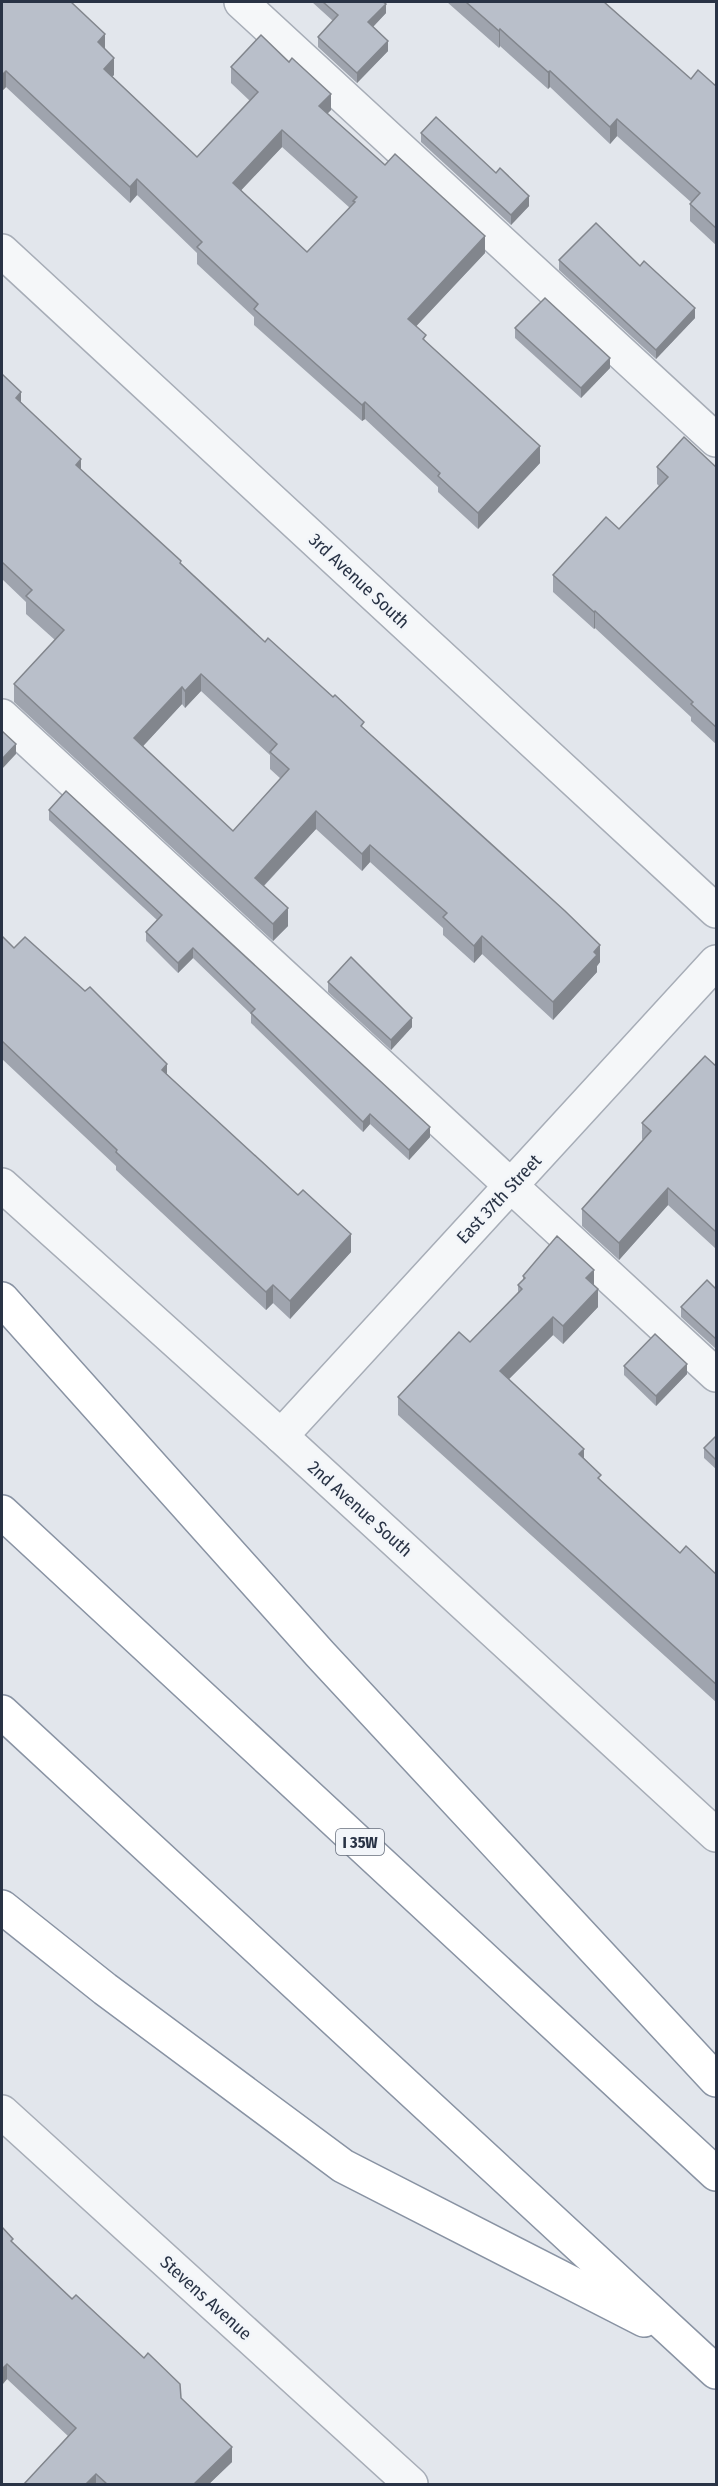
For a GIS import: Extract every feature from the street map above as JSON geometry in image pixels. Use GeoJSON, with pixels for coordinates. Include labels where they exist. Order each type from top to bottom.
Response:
{"type":"FeatureCollection","features":[{"type":"Feature","properties":{"kind":"highway"},"geometry":{"type":"LineString","coordinates":[[2,1299],[320,1654],[717,2080]]}},
{"type":"Feature","properties":{"kind":"highway","name":"I 35W"},"geometry":{"type":"LineString","coordinates":[[2,1512],[717,2174]]}},
{"type":"Feature","properties":{"kind":"highway"},"geometry":{"type":"LineString","coordinates":[[2,1712],[717,2372]]}},
{"type":"Feature","properties":{"kind":"highway"},"geometry":{"type":"LineString","coordinates":[[2,1907],[105,1989],[343,2166],[681,2339]]}},
{"type":"Feature","properties":{"kind":"street"},"geometry":{"type":"LineString","coordinates":[[241,2],[717,440]]}},
{"type":"Feature","properties":{"kind":"street","name":"3rd Avenue South"},"geometry":{"type":"LineString","coordinates":[[2,251],[717,911]]}},
{"type":"Feature","properties":{"kind":"street"},"geometry":{"type":"LineString","coordinates":[[2,716],[717,1375]]}},
{"type":"Feature","properties":{"kind":"street"},"geometry":{"type":"LineString","coordinates":[[717,917],[711,931],[711,940],[717,952]]}},
{"type":"Feature","properties":{"kind":"street","name":"East 37th Street"},"geometry":{"type":"LineString","coordinates":[[280,1436],[717,962]]}},
{"type":"Feature","properties":{"kind":"street","name":"2nd Avenue South"},"geometry":{"type":"LineString","coordinates":[[2,1185],[717,1835]]}},
{"type":"Feature","properties":{"kind":"street","name":"Stevens Avenue"},"geometry":{"type":"LineString","coordinates":[[2,2112],[411,2484]]}},
{"type":"Feature","properties":{"kind":"building"},"geometry":{"type":"Polygon","coordinates":[[[2,2],[71,2],[105,34],[98,42],[114,58],[104,69],[197,157],[258,92],[231,67],[261,35],[289,62],[292,58],[331,94],[319,106],[385,165],[395,154],[485,236],[408,319],[426,335],[423,339],[540,446],[478,513],[438,476],[440,473],[365,402],[362,405],[254,309],[258,304],[197,247],[202,242],[137,179],[130,187],[6,71],[2,73],[2,2]],[[282,130],[233,183],[307,252],[355,202],[353,201],[357,197],[282,130]]]}},
{"type":"Feature","properties":{"kind":"building"},"geometry":{"type":"Polygon","coordinates":[[[323,2],[383,2],[386,4],[368,22],[388,41],[357,73],[318,37],[338,15],[323,2]]]}},
{"type":"Feature","properties":{"kind":"building"},"geometry":{"type":"Polygon","coordinates":[[[466,2],[604,2],[691,79],[698,70],[717,87],[717,229],[690,204],[700,193],[617,119],[610,127],[550,71],[548,72],[466,2]]]}},
{"type":"Feature","properties":{"kind":"building"},"geometry":{"type":"Polygon","coordinates":[[[436,117],[496,173],[500,168],[529,196],[511,215],[421,133],[436,117]]]}},
{"type":"Feature","properties":{"kind":"building"},"geometry":{"type":"Polygon","coordinates":[[[596,223],[640,266],[644,261],[695,308],[656,350],[559,260],[596,223]]]}},
{"type":"Feature","properties":{"kind":"building"},"geometry":{"type":"Polygon","coordinates":[[[545,298],[610,358],[581,388],[515,328],[545,298]]]}},
{"type":"Feature","properties":{"kind":"building"},"geometry":{"type":"Polygon","coordinates":[[[2,374],[21,392],[16,398],[81,459],[76,465],[265,642],[268,638],[333,697],[335,695],[364,722],[361,726],[565,911],[600,945],[594,952],[597,955],[553,1002],[482,936],[474,946],[443,917],[447,913],[370,845],[362,854],[316,811],[255,878],[288,908],[273,924],[14,684],[64,630],[26,596],[32,590],[2,562],[2,374]],[[201,674],[185,691],[182,687],[134,738],[233,831],[289,769],[270,752],[277,744],[201,674]]]}},
{"type":"Feature","properties":{"kind":"building"},"geometry":{"type":"Polygon","coordinates":[[[684,437],[717,468],[717,728],[691,704],[693,702],[553,575],[606,517],[619,529],[668,477],[657,467],[684,437]]]}},
{"type":"Feature","properties":{"kind":"building"},"geometry":{"type":"Polygon","coordinates":[[[2,731],[16,744],[2,759],[2,731]]]}},
{"type":"Feature","properties":{"kind":"building"},"geometry":{"type":"Polygon","coordinates":[[[66,791],[430,1127],[409,1150],[370,1114],[363,1122],[251,1013],[255,1009],[193,948],[178,963],[146,932],[162,915],[49,810],[66,791]]]}},
{"type":"Feature","properties":{"kind":"building"},"geometry":{"type":"Polygon","coordinates":[[[2,936],[14,948],[25,937],[85,991],[90,987],[167,1064],[162,1070],[298,1195],[303,1190],[351,1234],[290,1301],[273,1285],[266,1292],[116,1152],[117,1150],[2,1041],[2,936]]]}},
{"type":"Feature","properties":{"kind":"building"},"geometry":{"type":"Polygon","coordinates":[[[351,957],[412,1018],[391,1040],[328,982],[351,957]]]}},
{"type":"Feature","properties":{"kind":"building"},"geometry":{"type":"Polygon","coordinates":[[[705,1056],[717,1067],[717,1229],[715,1231],[668,1188],[619,1243],[582,1209],[651,1131],[642,1123],[705,1056]]]}},
{"type":"Feature","properties":{"kind":"building"},"geometry":{"type":"Polygon","coordinates":[[[557,1236],[594,1270],[586,1278],[598,1289],[563,1326],[553,1317],[500,1371],[584,1449],[579,1454],[601,1475],[598,1478],[680,1553],[686,1546],[717,1575],[717,1685],[398,1397],[459,1332],[470,1342],[522,1289],[518,1285],[525,1278],[523,1276],[557,1236]]]}},
{"type":"Feature","properties":{"kind":"building"},"geometry":{"type":"Polygon","coordinates":[[[707,1280],[717,1290],[716,1339],[681,1307],[707,1280]]]}},
{"type":"Feature","properties":{"kind":"building"},"geometry":{"type":"Polygon","coordinates":[[[655,1334],[687,1364],[656,1396],[624,1366],[655,1334]]]}},
{"type":"Feature","properties":{"kind":"building"},"geometry":{"type":"Polygon","coordinates":[[[717,1435],[717,1461],[704,1448],[717,1435]]]}},
{"type":"Feature","properties":{"kind":"building"},"geometry":{"type":"Polygon","coordinates":[[[2,2227],[13,2239],[11,2241],[72,2299],[76,2295],[144,2358],[148,2353],[180,2384],[181,2398],[232,2447],[194,2484],[107,2484],[96,2474],[86,2484],[24,2484],[76,2428],[7,2364],[2,2369],[2,2227]]]}}]}
